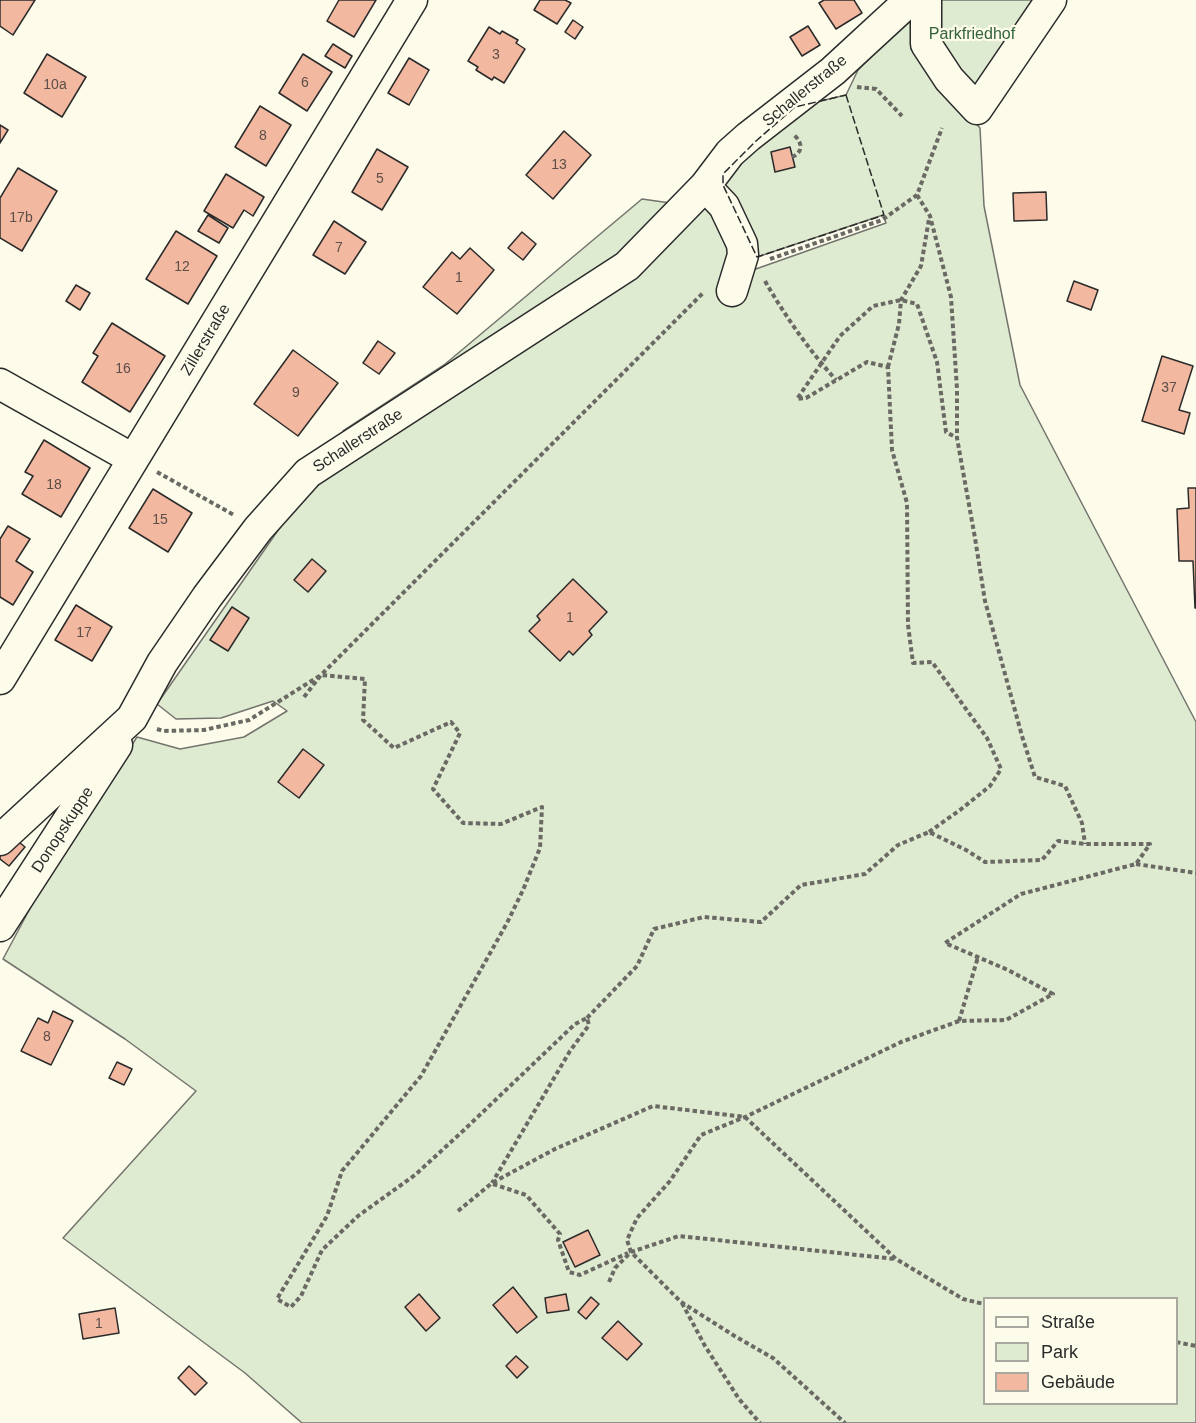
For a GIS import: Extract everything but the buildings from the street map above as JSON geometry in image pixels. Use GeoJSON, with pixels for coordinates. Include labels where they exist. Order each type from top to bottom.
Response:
{"type":"FeatureCollection","features":[{"type":"Feature","properties":{"kind":"street","name":"Zillerstraße"},"geometry":{"type":"LineString","coordinates":[[0,679],[412,0]]}},
{"type":"Feature","properties":{"kind":"street","name":"Schallerstraße"},"geometry":{"type":"LineString","coordinates":[[0,840],[125,724],[162,663],[207,597],[258,529],[308,473],[627,266],[705,186],[730,153],[833,71],[910,0]]}},
{"type":"Feature","properties":{"kind":"street"},"geometry":{"type":"LineString","coordinates":[[926,0],[926,44],[949,79],[976,109],[1051,0]]}},
{"type":"Feature","properties":{"kind":"street"},"geometry":{"type":"LineString","coordinates":[[705,186],[724,206],[742,244],[742,269]]}},
{"type":"Feature","properties":{"kind":"street"},"geometry":{"type":"LineString","coordinates":[[0,384],[133,459]]}},
{"type":"Feature","properties":{"kind":"street","name":"Donopskuppe"},"geometry":{"type":"LineString","coordinates":[[0,927],[117,748],[125,724]]}},
{"type":"Feature","properties":{"kind":"path"},"geometry":{"type":"LineString","coordinates":[[814,85],[876,88],[902,116]]}},
{"type":"Feature","properties":{"kind":"path"},"geometry":{"type":"LineString","coordinates":[[304,697],[321,675],[725,271],[742,269],[882,220],[917,195],[942,128]]}},
{"type":"Feature","properties":{"kind":"path"},"geometry":{"type":"LineString","coordinates":[[792,157],[800,151],[800,142]]}},
{"type":"Feature","properties":{"kind":"path"},"geometry":{"type":"LineString","coordinates":[[917,195],[930,216],[951,297],[957,389],[957,438],[985,601],[1035,777],[1065,786],[1082,823],[1085,844]]}},
{"type":"Feature","properties":{"kind":"path"},"geometry":{"type":"LineString","coordinates":[[125,724],[163,731],[204,730],[249,720],[321,675],[365,679],[363,720],[394,748],[451,722],[460,734],[433,789],[463,822],[501,824],[542,807],[540,848],[507,923],[421,1076],[342,1171],[327,1216],[277,1299],[291,1307],[301,1296],[322,1250],[358,1216],[415,1174],[575,1024],[587,1018],[637,966],[654,929],[704,916],[761,922],[801,885],[865,874],[898,845],[929,832],[960,810],[990,786],[1001,769],[987,738],[932,662],[913,663],[908,625],[907,503],[892,450],[888,367],[899,324],[902,300],[921,266],[930,216]]}},
{"type":"Feature","properties":{"kind":"path"},"geometry":{"type":"LineString","coordinates":[[742,269],[778,304],[836,380]]}},
{"type":"Feature","properties":{"kind":"path"},"geometry":{"type":"LineString","coordinates":[[888,367],[867,362],[806,398],[797,399],[840,336],[873,306],[902,300],[917,304],[937,362],[946,432],[957,438]]}},
{"type":"Feature","properties":{"kind":"path"},"geometry":{"type":"LineString","coordinates":[[133,459],[258,529]]}},
{"type":"Feature","properties":{"kind":"path"},"geometry":{"type":"LineString","coordinates":[[929,832],[985,862],[1042,860],[1058,841],[1085,844],[1150,844],[1136,864]]}},
{"type":"Feature","properties":{"kind":"path"},"geometry":{"type":"LineString","coordinates":[[845,1423],[773,1358],[681,1302],[632,1252],[627,1240],[637,1218],[670,1181],[701,1135],[745,1117],[901,1042],[959,1021],[1006,1020],[1053,994],[1008,970],[945,943],[1021,894],[1136,864],[1196,873]]}},
{"type":"Feature","properties":{"kind":"path"},"geometry":{"type":"LineString","coordinates":[[959,1021],[978,957]]}},
{"type":"Feature","properties":{"kind":"path"},"geometry":{"type":"LineString","coordinates":[[492,1183],[570,1051],[589,1025],[587,1018]]}},
{"type":"Feature","properties":{"kind":"path"},"geometry":{"type":"LineString","coordinates":[[458,1211],[492,1183],[555,1149],[652,1106],[745,1117],[896,1259],[963,1299],[983,1304]]}},
{"type":"Feature","properties":{"kind":"path"},"geometry":{"type":"LineString","coordinates":[[492,1183],[526,1196],[560,1234],[558,1240],[569,1272],[580,1275],[632,1252],[679,1236],[896,1259]]}},
{"type":"Feature","properties":{"kind":"path"},"geometry":{"type":"LineString","coordinates":[[609,1282],[615,1268],[632,1252]]}},
{"type":"Feature","properties":{"kind":"path"},"geometry":{"type":"LineString","coordinates":[[681,1302],[705,1346],[739,1399],[760,1423]]}},
{"type":"Feature","properties":{"kind":"path"},"geometry":{"type":"LineString","coordinates":[[1178,1342],[1196,1346]]}},
{"type":"Feature","properties":{"kind":"green space","name":"Parkfriedhof"},"geometry":{"type":"Polygon","coordinates":[[[934,0],[1042,0],[974,93],[931,41],[934,0]]]}},
{"type":"Feature","properties":{"kind":"green space"},"geometry":{"type":"Polygon","coordinates":[[[915,12],[940,84],[980,128],[984,206],[1020,385],[1196,722],[1196,1423],[302,1423],[245,1373],[63,1238],[196,1091],[125,1039],[3,959],[42,886],[137,737],[180,749],[244,737],[287,711],[273,701],[221,718],[176,719],[157,704],[295,506],[345,461],[343,431],[444,365],[642,199],[706,208],[753,270],[886,223],[883,215],[757,257],[723,185],[723,174],[795,107],[846,95],[858,70],[915,12]]]}},
{"type":"Feature","properties":{"kind":"fence"},"geometry":{"type":"LineString","coordinates":[[846,95],[884,215],[757,257],[723,185],[723,174],[795,107],[846,95]]}}]}
